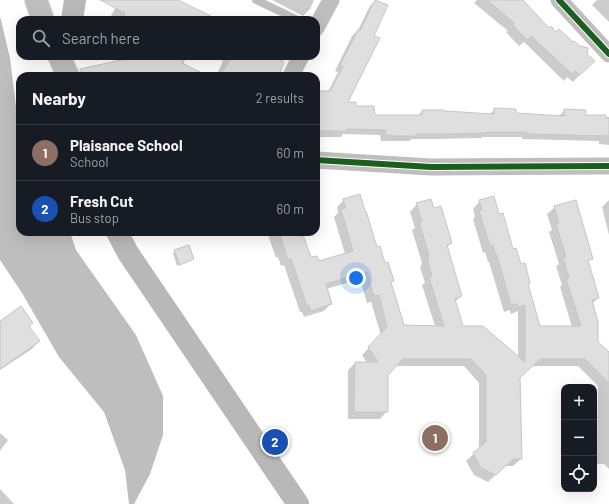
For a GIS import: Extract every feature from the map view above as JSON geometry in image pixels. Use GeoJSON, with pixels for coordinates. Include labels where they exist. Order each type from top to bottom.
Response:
{"type":"FeatureCollection","features":[{"type":"Feature","properties":{"kind":"main road"},"geometry":{"type":"LineString","coordinates":[[36,0],[42,16]]}},
{"type":"Feature","properties":{"kind":"main road"},"geometry":{"type":"LineString","coordinates":[[73,16],[75,0]]}},
{"type":"Feature","properties":{"kind":"main road"},"geometry":{"type":"LineString","coordinates":[[61,60],[67,72]]}},
{"type":"Feature","properties":{"kind":"main road"},"geometry":{"type":"LineString","coordinates":[[69,72],[70,60]]}},
{"type":"Feature","properties":{"kind":"main road"},"geometry":{"type":"LineString","coordinates":[[118,236],[128,253],[298,504]]}},
{"type":"Feature","properties":{"kind":"street"},"geometry":{"type":"LineString","coordinates":[[320,21],[331,0]]}},
{"type":"Feature","properties":{"kind":"street"},"geometry":{"type":"LineString","coordinates":[[559,0],[609,54]]}},
{"type":"Feature","properties":{"kind":"street"},"geometry":{"type":"LineString","coordinates":[[293,72],[299,60]]}},
{"type":"Feature","properties":{"kind":"street"},"geometry":{"type":"LineString","coordinates":[[320,160],[431,167],[609,166]]}},
{"type":"Feature","properties":{"kind":"lane"},"geometry":{"type":"LineString","coordinates":[[256,0],[290,16]]}},
{"type":"Feature","properties":{"kind":"shaded area"},"geometry":{"type":"Polygon","coordinates":[[[0,16],[10,58],[16,107],[16,236],[71,236],[76,250],[136,335],[163,396],[163,435],[150,474],[134,504],[129,504],[125,470],[104,412],[59,357],[22,293],[0,260],[0,16]]]}},
{"type":"Feature","properties":{"kind":"building"},"geometry":{"type":"Polygon","coordinates":[[[100,0],[178,0],[211,16],[124,16],[125,13],[100,0]]]}},
{"type":"Feature","properties":{"kind":"building"},"geometry":{"type":"Polygon","coordinates":[[[375,0],[388,5],[374,36],[380,38],[348,102],[356,102],[356,106],[374,106],[375,115],[422,115],[422,110],[444,110],[494,114],[494,108],[516,109],[516,113],[564,116],[564,109],[586,110],[586,115],[606,115],[606,118],[609,118],[609,136],[527,134],[527,132],[487,132],[394,136],[386,135],[385,130],[347,129],[347,131],[320,131],[320,91],[330,91],[343,67],[340,65],[358,30],[360,31],[375,0]]]}},
{"type":"Feature","properties":{"kind":"building"},"geometry":{"type":"Polygon","coordinates":[[[487,0],[523,0],[549,28],[551,26],[556,32],[559,29],[573,42],[574,41],[580,46],[588,48],[587,54],[595,61],[580,75],[575,71],[572,74],[531,36],[527,40],[513,25],[514,23],[487,0]]]}},
{"type":"Feature","properties":{"kind":"building"},"geometry":{"type":"Polygon","coordinates":[[[121,60],[184,60],[182,63],[200,72],[80,72],[80,69],[121,60]]]}},
{"type":"Feature","properties":{"kind":"building"},"geometry":{"type":"Polygon","coordinates":[[[230,60],[280,60],[284,62],[280,72],[222,72],[230,60]]]}},
{"type":"Feature","properties":{"kind":"building"},"geometry":{"type":"Polygon","coordinates":[[[360,194],[377,247],[380,246],[385,263],[388,262],[394,281],[391,282],[404,325],[444,326],[429,277],[432,276],[427,259],[429,258],[429,255],[419,222],[422,222],[416,203],[431,199],[434,208],[441,206],[452,243],[447,245],[462,296],[455,299],[463,326],[483,326],[525,362],[525,305],[518,307],[517,304],[511,305],[497,255],[496,256],[493,245],[490,246],[479,211],[482,210],[479,200],[494,196],[499,214],[503,213],[513,249],[516,248],[521,264],[525,263],[530,283],[528,284],[540,326],[581,326],[566,279],[569,278],[563,258],[566,257],[556,224],[559,223],[554,206],[576,200],[593,259],[588,260],[599,298],[592,300],[598,322],[598,342],[609,352],[609,383],[585,359],[540,359],[520,378],[522,459],[513,459],[496,475],[481,468],[473,453],[486,442],[486,375],[471,359],[403,359],[388,375],[388,412],[354,412],[355,362],[378,362],[368,347],[387,327],[379,295],[374,296],[367,272],[326,284],[332,304],[311,311],[309,305],[307,306],[291,259],[288,260],[280,236],[303,236],[311,257],[317,256],[319,261],[353,251],[341,209],[346,208],[343,199],[360,194]]]}},
{"type":"Feature","properties":{"kind":"building"},"geometry":{"type":"Polygon","coordinates":[[[189,245],[194,259],[180,265],[174,250],[189,245]]]}},
{"type":"Feature","properties":{"kind":"building"},"geometry":{"type":"Polygon","coordinates":[[[21,306],[33,323],[29,326],[40,341],[0,369],[0,321],[21,306]]]}},
{"type":"Feature","properties":{"kind":"cycle path"},"geometry":{"type":"LineString","coordinates":[[559,0],[609,54]]}},
{"type":"Feature","properties":{"kind":"cycle path"},"geometry":{"type":"LineString","coordinates":[[320,160],[431,167],[609,166]]}},
{"type":"Feature","properties":{"kind":"place","name":"Plaisance School"},"geometry":{"type":"Point","coordinates":[435,438]}},
{"type":"Feature","properties":{"kind":"place","name":"Fresh Cut"},"geometry":{"type":"Point","coordinates":[275,442]}}]}
